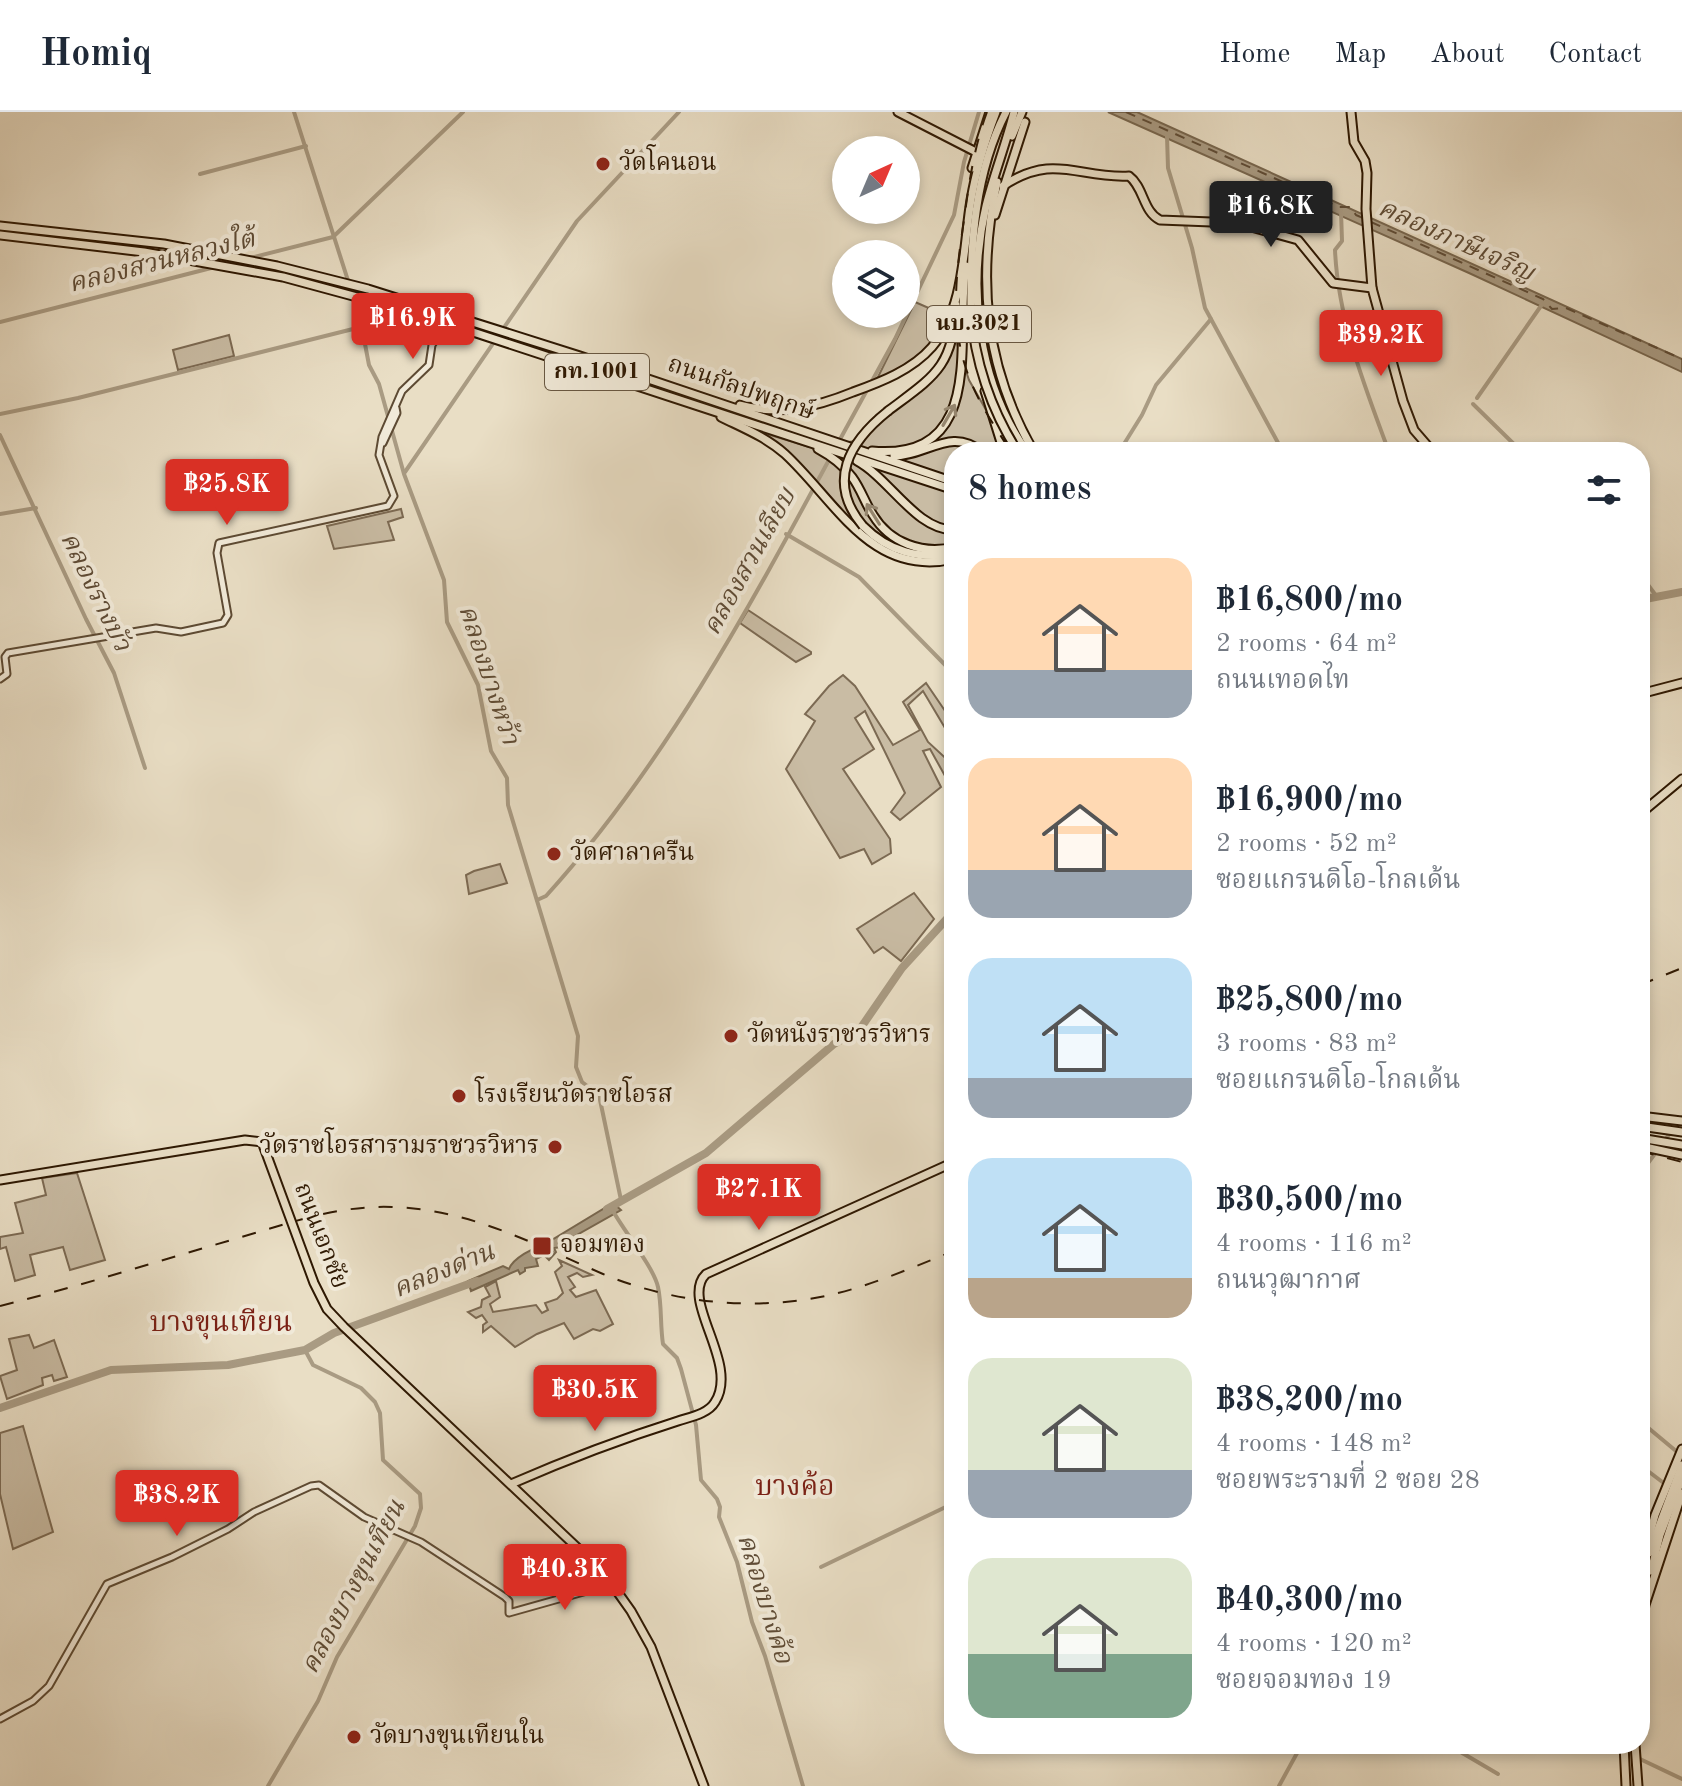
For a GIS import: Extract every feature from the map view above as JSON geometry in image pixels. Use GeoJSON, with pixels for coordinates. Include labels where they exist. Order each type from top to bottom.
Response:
{"type":"FeatureCollection","features":[{"type":"Feature","properties":{"kind":"main road"},"geometry":{"type":"LineString","coordinates":[[898,112],[970,150]]}},
{"type":"Feature","properties":{"kind":"main road"},"geometry":{"type":"LineString","coordinates":[[970,202],[970,150],[998,112]]}},
{"type":"Feature","properties":{"kind":"main road"},"geometry":{"type":"LineString","coordinates":[[673,387],[747,407],[773,410],[813,406],[863,389],[910,366],[933,346],[950,318],[980,159],[998,112]]}},
{"type":"Feature","properties":{"kind":"main road","name":"นบ.3021"},"geometry":{"type":"LineString","coordinates":[[998,112],[979,256],[979,325],[995,391],[1022,442]]}},
{"type":"Feature","properties":{"kind":"main road"},"geometry":{"type":"LineString","coordinates":[[990,233],[990,215],[1000,170],[1019,112]]}},
{"type":"Feature","properties":{"kind":"main road","name":"นบ.3021"},"geometry":{"type":"LineString","coordinates":[[1012,442],[998,416],[982,372],[971,310],[972,238],[987,185],[1019,112]]}},
{"type":"Feature","properties":{"kind":"main road"},"geometry":{"type":"LineString","coordinates":[[990,233],[1012,162],[1012,151],[1030,112]]}},
{"type":"Feature","properties":{"kind":"main road"},"geometry":{"type":"LineString","coordinates":[[1351,112],[1354,142],[1365,161],[1372,288],[1403,401],[1414,430],[1424,442]]}},
{"type":"Feature","properties":{"kind":"main road"},"geometry":{"type":"LineString","coordinates":[[1012,162],[1015,169],[1026,175]]}},
{"type":"Feature","properties":{"kind":"main road"},"geometry":{"type":"LineString","coordinates":[[1003,186],[1026,175],[1062,167],[1131,177],[1153,217],[1160,220],[1237,223],[1298,240],[1329,279],[1340,284],[1372,288]]}},
{"type":"Feature","properties":{"kind":"main road","name":"ถนนกัลปพฤกษ์"},"geometry":{"type":"LineString","coordinates":[[0,226],[164,244],[354,285],[673,387],[835,450],[858,450],[944,479]]}},
{"type":"Feature","properties":{"kind":"main road","name":"นบ.3021"},"geometry":{"type":"LineString","coordinates":[[990,233],[986,298],[989,335],[1003,387],[1028,442]]}},
{"type":"Feature","properties":{"kind":"main road","name":"ถนนกัลปพฤกษ์"},"geometry":{"type":"LineString","coordinates":[[0,235],[105,246],[229,266],[348,294],[447,323],[944,487]]}},
{"type":"Feature","properties":{"kind":"main road"},"geometry":{"type":"LineString","coordinates":[[858,450],[892,452],[910,449],[934,435],[951,414],[959,388],[964,340],[963,285],[966,254],[972,238]]}},
{"type":"Feature","properties":{"kind":"main road"},"geometry":{"type":"LineString","coordinates":[[944,556],[907,554],[882,543],[863,526],[851,508],[847,495],[847,463],[862,434],[928,380],[945,360],[954,332],[956,294]]}},
{"type":"Feature","properties":{"kind":"main road"},"geometry":{"type":"LineString","coordinates":[[979,325],[985,391],[1001,442]]}},
{"type":"Feature","properties":{"kind":"main road"},"geometry":{"type":"LineString","coordinates":[[983,349],[1003,387]]}},
{"type":"Feature","properties":{"kind":"main road"},"geometry":{"type":"LineString","coordinates":[[693,404],[760,435],[784,453],[854,529],[882,550],[916,561],[944,557]]}},
{"type":"Feature","properties":{"kind":"main road"},"geometry":{"type":"LineString","coordinates":[[858,450],[902,456],[946,441],[965,442]]}},
{"type":"Feature","properties":{"kind":"main road"},"geometry":{"type":"LineString","coordinates":[[835,450],[874,472],[920,517],[935,527],[944,528]]}},
{"type":"Feature","properties":{"kind":"main road"},"geometry":{"type":"LineString","coordinates":[[835,450],[881,526],[906,544],[927,550],[944,548]]}},
{"type":"Feature","properties":{"kind":"main road"},"geometry":{"type":"LineString","coordinates":[[1650,691],[1682,683]]}},
{"type":"Feature","properties":{"kind":"main road"},"geometry":{"type":"LineString","coordinates":[[1650,806],[1682,779]]}},
{"type":"Feature","properties":{"kind":"main road"},"geometry":{"type":"LineString","coordinates":[[1650,1121],[1680,1122]]}},
{"type":"Feature","properties":{"kind":"main road"},"geometry":{"type":"LineString","coordinates":[[1650,1124],[1682,1132]]}},
{"type":"Feature","properties":{"kind":"main road","name":"ถนนเอกชัย"},"geometry":{"type":"LineString","coordinates":[[0,1180],[245,1140],[259,1141],[266,1149],[304,1259],[327,1309],[586,1553],[612,1584],[651,1647],[704,1786]]}},
{"type":"Feature","properties":{"kind":"main road"},"geometry":{"type":"LineString","coordinates":[[1650,1143],[1682,1145]]}},
{"type":"Feature","properties":{"kind":"main road"},"geometry":{"type":"LineString","coordinates":[[1650,1145],[1682,1153]]}},
{"type":"Feature","properties":{"kind":"main road"},"geometry":{"type":"LineString","coordinates":[[1650,1146],[1682,1153]]}},
{"type":"Feature","properties":{"kind":"main road"},"geometry":{"type":"LineString","coordinates":[[511,1484],[607,1444],[694,1415],[715,1402],[722,1372],[700,1300],[702,1277],[720,1266],[944,1166]]}},
{"type":"Feature","properties":{"kind":"main road"},"geometry":{"type":"LineString","coordinates":[[1650,1533],[1682,1449]]}},
{"type":"Feature","properties":{"kind":"main road"},"geometry":{"type":"LineString","coordinates":[[1650,1549],[1682,1465]]}},
{"type":"Feature","properties":{"kind":"main road"},"geometry":{"type":"LineString","coordinates":[[1650,1579],[1656,1548],[1682,1478]]}},
{"type":"Feature","properties":{"kind":"main road"},"geometry":{"type":"LineString","coordinates":[[1650,1590],[1682,1493]]}},
{"type":"Feature","properties":{"kind":"main road"},"geometry":{"type":"LineString","coordinates":[[1624,1754],[1626,1786]]}},
{"type":"Feature","properties":{"kind":"main road"},"geometry":{"type":"LineString","coordinates":[[1636,1754],[1638,1786]]}},
{"type":"Feature","properties":{"kind":"street"},"geometry":{"type":"LineString","coordinates":[[0,679],[6,676],[5,657],[8,653],[156,628],[189,631],[225,622],[228,615],[217,553],[219,543],[388,506],[394,496],[380,457],[382,443],[404,389],[429,365],[432,345],[447,323]]}},
{"type":"Feature","properties":{"kind":"street"},"geometry":{"type":"LineString","coordinates":[[0,1719],[33,1701],[49,1686],[107,1584],[172,1557],[254,1512],[319,1485],[364,1517],[413,1538],[505,1597],[509,1601],[509,1613],[612,1584]]}},
{"type":"Feature","properties":{"kind":"shaded area"},"geometry":{"type":"Polygon","coordinates":[[[1108,112],[1137,112],[1682,359],[1682,372],[1469,273],[1108,112]]]}},
{"type":"Feature","properties":{"kind":"shaded area"},"geometry":{"type":"Polygon","coordinates":[[[241,262],[388,297],[832,444],[856,441],[927,380],[954,335],[969,380],[1004,442],[944,442],[944,554],[925,557],[865,539],[802,473],[754,430],[809,447],[823,444],[448,319],[361,293],[236,264],[241,262]]]}},
{"type":"Feature","properties":{"kind":"shaded area"},"geometry":{"type":"Polygon","coordinates":[[[920,304],[947,316],[926,348],[876,381],[902,328],[920,328],[920,304]]]}},
{"type":"Feature","properties":{"kind":"shaded area"},"geometry":{"type":"Polygon","coordinates":[[[229,335],[234,356],[178,370],[173,350],[229,335]]]}},
{"type":"Feature","properties":{"kind":"shaded area"},"geometry":{"type":"Polygon","coordinates":[[[401,509],[403,517],[388,522],[394,540],[334,549],[327,526],[401,509]]]}},
{"type":"Feature","properties":{"kind":"shaded area"},"geometry":{"type":"Polygon","coordinates":[[[748,610],[811,654],[796,662],[740,623],[748,610]]]}},
{"type":"Feature","properties":{"kind":"shaded area"},"geometry":{"type":"Polygon","coordinates":[[[843,675],[855,686],[893,745],[920,730],[903,702],[926,683],[944,709],[944,726],[923,691],[908,705],[928,742],[944,757],[944,774],[930,749],[923,751],[941,787],[900,820],[891,812],[905,793],[865,711],[855,718],[874,749],[843,769],[890,839],[891,853],[872,864],[864,849],[840,858],[786,769],[815,721],[805,714],[843,675]]]}},
{"type":"Feature","properties":{"kind":"shaded area"},"geometry":{"type":"Polygon","coordinates":[[[500,864],[507,883],[469,894],[466,875],[500,864]]]}},
{"type":"Feature","properties":{"kind":"shaded area"},"geometry":{"type":"Polygon","coordinates":[[[914,893],[934,919],[901,961],[883,947],[874,953],[857,929],[914,893]]]}},
{"type":"Feature","properties":{"kind":"shaded area"},"geometry":{"type":"Polygon","coordinates":[[[77,1173],[105,1260],[70,1270],[63,1247],[30,1255],[35,1275],[15,1281],[6,1247],[0,1249],[0,1237],[23,1233],[15,1203],[46,1195],[42,1178],[77,1173]]]}},
{"type":"Feature","properties":{"kind":"shaded area"},"geometry":{"type":"Polygon","coordinates":[[[613,1203],[621,1210],[561,1244],[562,1247],[554,1248],[556,1252],[549,1260],[544,1255],[536,1259],[538,1266],[525,1268],[520,1274],[518,1270],[471,1291],[468,1281],[503,1266],[509,1269],[524,1254],[613,1203]]]}},
{"type":"Feature","properties":{"kind":"shaded area"},"geometry":{"type":"Polygon","coordinates":[[[559,1260],[592,1275],[583,1277],[577,1273],[568,1277],[575,1287],[570,1290],[576,1297],[596,1290],[613,1324],[600,1331],[593,1329],[574,1339],[564,1323],[515,1347],[491,1326],[483,1332],[483,1325],[487,1322],[482,1315],[476,1318],[468,1312],[481,1307],[482,1300],[490,1296],[485,1287],[496,1281],[500,1297],[490,1304],[493,1312],[536,1305],[542,1313],[548,1310],[545,1303],[563,1293],[555,1272],[562,1266],[559,1260]]]}},
{"type":"Feature","properties":{"kind":"shaded area"},"geometry":{"type":"Polygon","coordinates":[[[29,1335],[34,1348],[54,1340],[67,1377],[54,1381],[52,1375],[42,1378],[43,1385],[7,1399],[0,1376],[17,1370],[9,1339],[29,1335]]]}},
{"type":"Feature","properties":{"kind":"shaded area"},"geometry":{"type":"Polygon","coordinates":[[[23,1426],[53,1532],[13,1549],[0,1494],[0,1433],[23,1426]]]}},
{"type":"Feature","properties":{"kind":"waterway","name":"คลองบางหว้า"},"geometry":{"type":"LineString","coordinates":[[294,112],[360,318],[369,365],[379,384],[404,474],[444,580],[447,622],[478,685],[491,751],[507,778],[508,805],[578,1036],[576,1067],[582,1082],[599,1095],[621,1200]]}},
{"type":"Feature","properties":{"kind":"waterway"},"geometry":{"type":"LineString","coordinates":[[246,259],[333,237],[463,112]]}},
{"type":"Feature","properties":{"kind":"waterway"},"geometry":{"type":"LineString","coordinates":[[405,472],[577,221],[679,112]]}},
{"type":"Feature","properties":{"kind":"waterway","name":"คลองสวนเลียบ"},"geometry":{"type":"LineString","coordinates":[[838,443],[895,339],[954,215],[964,162],[979,112]]}},
{"type":"Feature","properties":{"kind":"waterway"},"geometry":{"type":"LineString","coordinates":[[1167,136],[1168,168],[1192,248],[1205,308],[1278,442]]}},
{"type":"Feature","properties":{"kind":"waterway"},"geometry":{"type":"LineString","coordinates":[[200,174],[306,146]]}},
{"type":"Feature","properties":{"kind":"waterway"},"geometry":{"type":"LineString","coordinates":[[1341,211],[1342,241],[1335,250],[1341,302],[1354,353],[1385,442]]}},
{"type":"Feature","properties":{"kind":"waterway","name":"คลองสวนหลวงใต้"},"geometry":{"type":"LineString","coordinates":[[0,322],[215,267]]}},
{"type":"Feature","properties":{"kind":"waterway"},"geometry":{"type":"LineString","coordinates":[[1477,398],[1543,303]]}},
{"type":"Feature","properties":{"kind":"waterway"},"geometry":{"type":"LineString","coordinates":[[1125,442],[1156,385],[1211,319]]}},
{"type":"Feature","properties":{"kind":"waterway"},"geometry":{"type":"LineString","coordinates":[[0,414],[78,398],[361,327]]}},
{"type":"Feature","properties":{"kind":"waterway"},"geometry":{"type":"LineString","coordinates":[[1473,404],[1512,442]]}},
{"type":"Feature","properties":{"kind":"waterway","name":"คลองรางบัว"},"geometry":{"type":"LineString","coordinates":[[0,435],[114,673],[145,768]]}},
{"type":"Feature","properties":{"kind":"waterway","name":"คลองสวนเลียบ"},"geometry":{"type":"LineString","coordinates":[[537,900],[546,896],[588,846],[666,741],[735,629],[830,458]]}},
{"type":"Feature","properties":{"kind":"waterway"},"geometry":{"type":"LineString","coordinates":[[0,514],[36,508]]}},
{"type":"Feature","properties":{"kind":"waterway"},"geometry":{"type":"LineString","coordinates":[[786,534],[859,577],[944,664]]}},
{"type":"Feature","properties":{"kind":"waterway"},"geometry":{"type":"LineString","coordinates":[[1650,588],[1657,597]]}},
{"type":"Feature","properties":{"kind":"waterway","name":"คลองด่าน"},"geometry":{"type":"LineString","coordinates":[[1650,598],[1682,592]]}},
{"type":"Feature","properties":{"kind":"waterway","name":"คลองด่าน"},"geometry":{"type":"LineString","coordinates":[[607,1209],[706,1153],[834,1044],[860,1029],[902,968],[944,922]]}},
{"type":"Feature","properties":{"kind":"waterway"},"geometry":{"type":"LineString","coordinates":[[1650,1160],[1682,1117]]}},
{"type":"Feature","properties":{"kind":"waterway","name":"คลองบางค้อ"},"geometry":{"type":"LineString","coordinates":[[613,1211],[645,1260],[658,1287],[663,1344],[677,1358],[681,1369],[696,1425],[701,1480],[720,1507],[719,1517],[737,1562],[752,1622],[803,1786]]}},
{"type":"Feature","properties":{"kind":"waterway"},"geometry":{"type":"LineString","coordinates":[[0,1408],[111,1370],[228,1365],[305,1350],[334,1333],[477,1281]]}},
{"type":"Feature","properties":{"kind":"waterway","name":"คลองบางขุนเทียน"},"geometry":{"type":"LineString","coordinates":[[268,1786],[318,1701],[337,1657],[415,1526],[421,1508],[420,1494],[383,1460],[380,1413],[375,1402],[361,1388],[313,1365],[305,1350]]}},
{"type":"Feature","properties":{"kind":"waterway"},"geometry":{"type":"LineString","coordinates":[[1650,1429],[1676,1451]]}},
{"type":"Feature","properties":{"kind":"waterway"},"geometry":{"type":"LineString","coordinates":[[1650,1473],[1665,1484]]}},
{"type":"Feature","properties":{"kind":"waterway"},"geometry":{"type":"LineString","coordinates":[[821,1567],[944,1508]]}},
{"type":"Feature","properties":{"kind":"waterway"},"geometry":{"type":"LineString","coordinates":[[1279,1786],[1297,1754]]}},
{"type":"Feature","properties":{"kind":"waterway"},"geometry":{"type":"LineString","coordinates":[[1464,1754],[1498,1774]]}},
{"type":"Feature","properties":{"kind":"waterway"},"geometry":{"type":"LineString","coordinates":[[1640,1759],[1682,1779]]}},
{"type":"Feature","properties":{"kind":"ferry route"},"geometry":{"type":"LineString","coordinates":[[1126,112],[1339,207],[1350,207],[1356,215],[1365,219]]}},
{"type":"Feature","properties":{"kind":"ferry route"},"geometry":{"type":"LineString","coordinates":[[1371,222],[1543,299],[1552,309],[1566,308],[1682,359]]}},
{"type":"Feature","properties":{"kind":"railway"},"geometry":{"type":"LineString","coordinates":[[987,112],[975,152],[961,240],[957,318],[963,357],[973,387],[1005,442]]}},
{"type":"Feature","properties":{"kind":"railway"},"geometry":{"type":"LineString","coordinates":[[1650,981],[1682,968]]}},
{"type":"Feature","properties":{"kind":"railway"},"geometry":{"type":"LineString","coordinates":[[1650,1154],[1682,1162]]}},
{"type":"Feature","properties":{"kind":"railway"},"geometry":{"type":"LineString","coordinates":[[0,1306],[295,1221],[372,1207],[420,1209],[474,1221],[631,1284],[717,1302],[776,1303],[834,1294],[944,1255]]}},
{"type":"Feature","properties":{"kind":"place","name":"วัดโคนอน"},"geometry":{"type":"Point","coordinates":[603,164]}},
{"type":"Feature","properties":{"kind":"place","name":"วัดศาลาครืน"},"geometry":{"type":"Point","coordinates":[554,854]}},
{"type":"Feature","properties":{"kind":"place","name":"วัดหนังราชวรวิหาร"},"geometry":{"type":"Point","coordinates":[731,1036]}},
{"type":"Feature","properties":{"kind":"place","name":"โรงเรียนวัดราชโอรส"},"geometry":{"type":"Point","coordinates":[459,1096]}},
{"type":"Feature","properties":{"kind":"place","name":"วัดราชโอรสารามราชวรวิหาร"},"geometry":{"type":"Point","coordinates":[555,1147]}},
{"type":"Feature","properties":{"kind":"place","name":"จอมทอง"},"geometry":{"type":"Point","coordinates":[542,1246]}},
{"type":"Feature","properties":{"kind":"place","name":"วัดบางขุนเทียนใน"},"geometry":{"type":"Point","coordinates":[354,1737]}},
{"type":"Feature","properties":{"kind":"district","name":"บางขุนเทียน"},"geometry":{"type":"Point","coordinates":[221,1324]}},
{"type":"Feature","properties":{"kind":"district","name":"บางค้อ"},"geometry":{"type":"Point","coordinates":[795,1488]}},
{"type":"Feature","properties":{"kind":"water label","name":"คลองภาษีเจริญ"},"geometry":{"type":"Point","coordinates":[1456,241]}}]}
